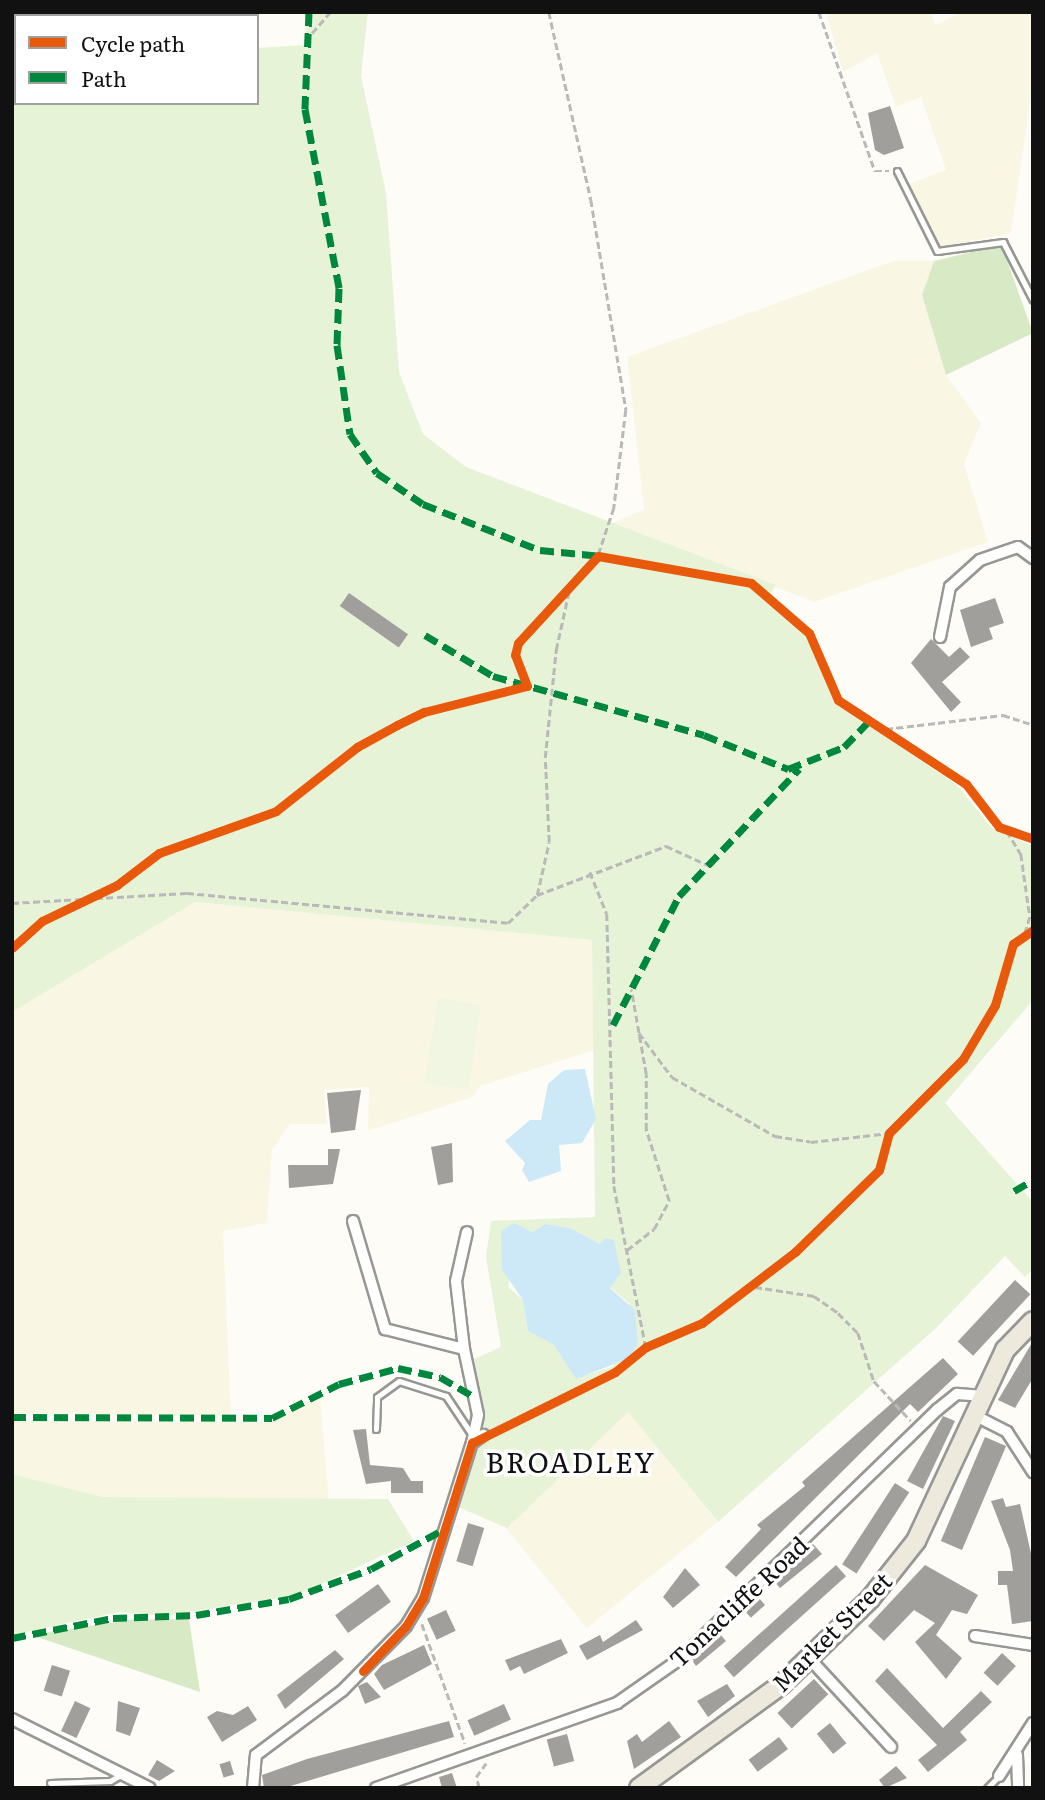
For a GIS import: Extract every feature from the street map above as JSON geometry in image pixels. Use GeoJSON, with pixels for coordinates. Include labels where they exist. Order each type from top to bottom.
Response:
{"type":"FeatureCollection","features":[{"type":"Feature","properties":{"kind":"main road","name":"Market Street"},"geometry":{"type":"LineString","coordinates":[[639,1788],[809,1658],[870,1599],[916,1541],[1005,1350],[1033,1321]]}},
{"type":"Feature","properties":{"kind":"street"},"geometry":{"type":"LineString","coordinates":[[940,637],[950,587],[980,560],[1017,547],[1033,558]]}},
{"type":"Feature","properties":{"kind":"street"},"geometry":{"type":"LineString","coordinates":[[353,1221],[385,1329],[464,1349]]}},
{"type":"Feature","properties":{"kind":"street"},"geometry":{"type":"LineString","coordinates":[[253,1788],[256,1755],[342,1691],[416,1609],[476,1439],[478,1415],[464,1349],[456,1281],[467,1232]]}},
{"type":"Feature","properties":{"kind":"street","name":"Tonacliffe Road"},"geometry":{"type":"LineString","coordinates":[[376,1788],[617,1703],[680,1659],[957,1394],[985,1396]]}},
{"type":"Feature","properties":{"kind":"street"},"geometry":{"type":"LineString","coordinates":[[976,1416],[1007,1432],[1033,1472]]}},
{"type":"Feature","properties":{"kind":"street"},"geometry":{"type":"LineString","coordinates":[[975,1636],[1033,1645]]}},
{"type":"Feature","properties":{"kind":"street"},"geometry":{"type":"LineString","coordinates":[[809,1658],[891,1747]]}},
{"type":"Feature","properties":{"kind":"street"},"geometry":{"type":"LineString","coordinates":[[12,1719],[150,1788]]}},
{"type":"Feature","properties":{"kind":"street"},"geometry":{"type":"LineString","coordinates":[[999,1776],[1017,1755],[1033,1723]]}},
{"type":"Feature","properties":{"kind":"street"},"geometry":{"type":"LineString","coordinates":[[1017,1755],[1018,1788]]}},
{"type":"Feature","properties":{"kind":"lane"},"geometry":{"type":"LineString","coordinates":[[897,171],[937,251],[1003,242],[1033,300]]}},
{"type":"Feature","properties":{"kind":"lane"},"geometry":{"type":"LineString","coordinates":[[376,1429],[377,1397],[399,1381],[446,1396],[476,1439]]}},
{"type":"Feature","properties":{"kind":"lane"},"geometry":{"type":"LineString","coordinates":[[50,1783],[110,1781],[122,1774]]}},
{"type":"Feature","properties":{"kind":"lane"},"geometry":{"type":"LineString","coordinates":[[987,1788],[999,1776]]}},
{"type":"Feature","properties":{"kind":"path"},"geometry":{"type":"LineString","coordinates":[[305,41],[330,12]]}},
{"type":"Feature","properties":{"kind":"path"},"geometry":{"type":"LineString","coordinates":[[549,12],[594,214],[626,410],[614,508],[598,556]]}},
{"type":"Feature","properties":{"kind":"path"},"geometry":{"type":"LineString","coordinates":[[819,12],[875,171],[897,171]]}},
{"type":"Feature","properties":{"kind":"path"},"geometry":{"type":"LineString","coordinates":[[537,895],[548,842],[545,758],[556,650],[569,591]]}},
{"type":"Feature","properties":{"kind":"path"},"geometry":{"type":"LineString","coordinates":[[886,729],[1003,715],[1033,725]]}},
{"type":"Feature","properties":{"kind":"path"},"geometry":{"type":"LineString","coordinates":[[1007,831],[1021,854],[1030,917],[1026,933]]}},
{"type":"Feature","properties":{"kind":"path"},"geometry":{"type":"LineString","coordinates":[[12,903],[187,893],[508,923],[537,895],[590,872],[666,846],[710,866]]}},
{"type":"Feature","properties":{"kind":"path"},"geometry":{"type":"LineString","coordinates":[[590,872],[607,914],[608,1098],[614,1186],[646,1347]]}},
{"type":"Feature","properties":{"kind":"path"},"geometry":{"type":"LineString","coordinates":[[627,1250],[654,1229],[669,1201],[646,1130],[639,1033],[631,989]]}},
{"type":"Feature","properties":{"kind":"path"},"geometry":{"type":"LineString","coordinates":[[639,1033],[672,1077],[775,1136],[811,1142],[890,1133]]}},
{"type":"Feature","properties":{"kind":"path"},"geometry":{"type":"LineString","coordinates":[[755,1287],[814,1296],[838,1312],[858,1333],[874,1381],[918,1429]]}},
{"type":"Feature","properties":{"kind":"path"},"geometry":{"type":"LineString","coordinates":[[416,1609],[470,1756]]}},
{"type":"Feature","properties":{"kind":"path"},"geometry":{"type":"LineString","coordinates":[[480,1788],[476,1777],[490,1758],[486,1750]]}},
{"type":"Feature","properties":{"kind":"shaded area"},"geometry":{"type":"Polygon","coordinates":[[[826,12],[930,12],[936,25],[961,12],[1033,12],[1033,81],[1011,233],[943,247],[933,239],[909,184],[946,170],[921,97],[896,107],[877,53],[843,72],[826,12]]]}},
{"type":"Feature","properties":{"kind":"shaded area"},"geometry":{"type":"Polygon","coordinates":[[[893,261],[934,261],[922,295],[946,375],[981,423],[964,464],[988,542],[814,602],[612,523],[644,510],[627,357],[893,261]]]}},
{"type":"Feature","properties":{"kind":"shaded area"},"geometry":{"type":"Polygon","coordinates":[[[195,902],[592,940],[594,1050],[480,1086],[472,1097],[368,1131],[369,1087],[324,1090],[327,1124],[290,1124],[272,1150],[267,1223],[223,1231],[231,1416],[12,1413],[12,1012],[195,902]]]}},
{"type":"Feature","properties":{"kind":"shaded area"},"geometry":{"type":"Polygon","coordinates":[[[320,1397],[329,1500],[103,1497],[12,1474],[12,1421],[264,1422],[320,1397]]]}},
{"type":"Feature","properties":{"kind":"shaded area"},"geometry":{"type":"Polygon","coordinates":[[[628,1412],[717,1522],[587,1628],[497,1518],[628,1412]]]}},
{"type":"Feature","properties":{"kind":"green space"},"geometry":{"type":"Polygon","coordinates":[[[12,12],[120,14],[14,14],[14,105],[259,105],[259,48],[304,45],[309,12],[368,12],[361,76],[386,193],[399,372],[423,434],[466,467],[776,585],[767,599],[806,635],[837,704],[957,785],[992,828],[1033,846],[1033,1000],[945,1103],[1033,1202],[1033,1269],[1025,1277],[1005,1256],[935,1329],[718,1522],[628,1412],[507,1528],[458,1507],[484,1426],[472,1360],[501,1347],[486,1257],[491,1221],[595,1217],[592,940],[195,902],[12,1012],[12,12]],[[514,1223],[508,1230],[509,1288],[523,1300],[528,1331],[554,1345],[576,1378],[612,1367],[632,1328],[630,1304],[610,1287],[614,1240],[600,1244],[570,1228],[547,1224],[532,1232],[514,1223]]]}},
{"type":"Feature","properties":{"kind":"green space"},"geometry":{"type":"Polygon","coordinates":[[[996,246],[1003,249],[1033,333],[946,375],[922,295],[934,261],[996,246]]]}},
{"type":"Feature","properties":{"kind":"green space"},"geometry":{"type":"Polygon","coordinates":[[[438,998],[481,1005],[468,1090],[425,1083],[438,998]]]}},
{"type":"Feature","properties":{"kind":"green space"},"geometry":{"type":"Polygon","coordinates":[[[12,1474],[103,1497],[388,1499],[414,1541],[297,1595],[164,1616],[119,1612],[12,1635],[12,1474]]]}},
{"type":"Feature","properties":{"kind":"green space"},"geometry":{"type":"Polygon","coordinates":[[[189,1619],[200,1692],[31,1635],[128,1620],[189,1619]]]}},
{"type":"Feature","properties":{"kind":"water"},"geometry":{"type":"Polygon","coordinates":[[[585,1069],[596,1119],[582,1143],[559,1145],[561,1171],[529,1182],[522,1170],[525,1163],[505,1141],[530,1120],[541,1120],[548,1084],[564,1070],[585,1069]]]}},
{"type":"Feature","properties":{"kind":"water"},"geometry":{"type":"Polygon","coordinates":[[[514,1223],[532,1232],[546,1224],[570,1228],[600,1244],[605,1238],[614,1240],[621,1273],[610,1288],[635,1310],[638,1345],[627,1359],[576,1379],[554,1345],[528,1331],[523,1300],[502,1270],[501,1231],[514,1223]]]}},
{"type":"Feature","properties":{"kind":"building"},"geometry":{"type":"Polygon","coordinates":[[[890,106],[904,148],[884,155],[875,150],[868,113],[890,106]]]}},
{"type":"Feature","properties":{"kind":"building"},"geometry":{"type":"Polygon","coordinates":[[[349,593],[408,634],[399,647],[340,606],[349,593]]]}},
{"type":"Feature","properties":{"kind":"building"},"geometry":{"type":"Polygon","coordinates":[[[995,598],[1004,623],[989,628],[993,639],[971,647],[960,610],[995,598]]]}},
{"type":"Feature","properties":{"kind":"building"},"geometry":{"type":"Polygon","coordinates":[[[931,639],[949,657],[960,647],[970,657],[942,682],[961,702],[951,712],[911,663],[931,639]]]}},
{"type":"Feature","properties":{"kind":"building"},"geometry":{"type":"Polygon","coordinates":[[[361,1090],[355,1130],[331,1133],[327,1093],[361,1090]]]}},
{"type":"Feature","properties":{"kind":"building"},"geometry":{"type":"Polygon","coordinates":[[[452,1143],[453,1182],[438,1185],[431,1147],[452,1143]]]}},
{"type":"Feature","properties":{"kind":"building"},"geometry":{"type":"Polygon","coordinates":[[[328,1149],[340,1149],[333,1184],[289,1188],[288,1165],[328,1165],[328,1149]]]}},
{"type":"Feature","properties":{"kind":"building"},"geometry":{"type":"Polygon","coordinates":[[[1015,1280],[1030,1294],[973,1356],[958,1341],[1015,1280]]]}},
{"type":"Feature","properties":{"kind":"building"},"geometry":{"type":"Polygon","coordinates":[[[1033,1341],[1033,1378],[1015,1408],[998,1400],[1033,1341]]]}},
{"type":"Feature","properties":{"kind":"building"},"geometry":{"type":"Polygon","coordinates":[[[943,1358],[958,1374],[918,1412],[910,1404],[736,1577],[725,1567],[761,1529],[757,1525],[805,1486],[802,1482],[943,1358]]]}},
{"type":"Feature","properties":{"kind":"building"},"geometry":{"type":"Polygon","coordinates":[[[943,1416],[955,1421],[923,1489],[907,1481],[943,1416]]]}},
{"type":"Feature","properties":{"kind":"building"},"geometry":{"type":"Polygon","coordinates":[[[366,1429],[370,1465],[403,1468],[411,1481],[423,1481],[423,1493],[391,1493],[391,1481],[366,1484],[353,1430],[366,1429]]]}},
{"type":"Feature","properties":{"kind":"building"},"geometry":{"type":"Polygon","coordinates":[[[985,1437],[1006,1446],[962,1550],[941,1541],[985,1437]]]}},
{"type":"Feature","properties":{"kind":"building"},"geometry":{"type":"Polygon","coordinates":[[[895,1483],[909,1492],[856,1574],[842,1564],[895,1483]]]}},
{"type":"Feature","properties":{"kind":"building"},"geometry":{"type":"Polygon","coordinates":[[[1003,1498],[1006,1507],[1020,1504],[1032,1558],[1033,1621],[1012,1624],[1007,1585],[998,1585],[998,1571],[1013,1571],[1010,1550],[991,1501],[1003,1498]]]}},
{"type":"Feature","properties":{"kind":"building"},"geometry":{"type":"Polygon","coordinates":[[[468,1523],[484,1528],[473,1566],[456,1561],[468,1523]]]}},
{"type":"Feature","properties":{"kind":"building"},"geometry":{"type":"Polygon","coordinates":[[[813,1544],[822,1554],[780,1588],[773,1580],[813,1544]]]}},
{"type":"Feature","properties":{"kind":"building"},"geometry":{"type":"Polygon","coordinates":[[[836,1565],[846,1576],[734,1677],[724,1666],[836,1565]]]}},
{"type":"Feature","properties":{"kind":"building"},"geometry":{"type":"Polygon","coordinates":[[[925,1565],[978,1595],[967,1614],[952,1610],[936,1635],[962,1658],[946,1679],[915,1642],[935,1623],[914,1610],[884,1641],[868,1626],[925,1565]]]}},
{"type":"Feature","properties":{"kind":"building"},"geometry":{"type":"Polygon","coordinates":[[[685,1568],[700,1585],[673,1608],[663,1597],[685,1568]]]}},
{"type":"Feature","properties":{"kind":"building"},"geometry":{"type":"Polygon","coordinates":[[[378,1584],[391,1602],[348,1633],[335,1615],[378,1584]]]}},
{"type":"Feature","properties":{"kind":"building"},"geometry":{"type":"Polygon","coordinates":[[[757,1596],[765,1605],[751,1618],[743,1609],[757,1596]]]}},
{"type":"Feature","properties":{"kind":"building"},"geometry":{"type":"Polygon","coordinates":[[[446,1610],[456,1631],[437,1640],[427,1619],[446,1610]]]}},
{"type":"Feature","properties":{"kind":"building"},"geometry":{"type":"Polygon","coordinates":[[[636,1620],[643,1630],[587,1660],[579,1646],[600,1635],[603,1642],[636,1620]]]}},
{"type":"Feature","properties":{"kind":"building"},"geometry":{"type":"Polygon","coordinates":[[[719,1633],[726,1641],[696,1666],[691,1659],[719,1633]]]}},
{"type":"Feature","properties":{"kind":"building"},"geometry":{"type":"Polygon","coordinates":[[[561,1639],[568,1653],[524,1674],[520,1666],[510,1671],[505,1660],[561,1639]]]}},
{"type":"Feature","properties":{"kind":"building"},"geometry":{"type":"Polygon","coordinates":[[[424,1645],[432,1664],[384,1690],[374,1674],[382,1665],[424,1645]]]}},
{"type":"Feature","properties":{"kind":"building"},"geometry":{"type":"Polygon","coordinates":[[[335,1650],[344,1659],[285,1709],[277,1695],[335,1650]]]}},
{"type":"Feature","properties":{"kind":"building"},"geometry":{"type":"Polygon","coordinates":[[[1002,1653],[1016,1666],[997,1686],[984,1673],[1002,1653]]]}},
{"type":"Feature","properties":{"kind":"building"},"geometry":{"type":"Polygon","coordinates":[[[52,1665],[70,1671],[62,1697],[44,1691],[52,1665]]]}},
{"type":"Feature","properties":{"kind":"building"},"geometry":{"type":"Polygon","coordinates":[[[887,1668],[943,1728],[981,1691],[992,1702],[960,1732],[967,1740],[928,1772],[918,1760],[937,1745],[875,1681],[887,1668]]]}},
{"type":"Feature","properties":{"kind":"building"},"geometry":{"type":"Polygon","coordinates":[[[814,1679],[828,1694],[792,1728],[777,1713],[814,1679]]]}},
{"type":"Feature","properties":{"kind":"building"},"geometry":{"type":"Polygon","coordinates":[[[367,1682],[381,1697],[365,1704],[358,1686],[367,1682]]]}},
{"type":"Feature","properties":{"kind":"building"},"geometry":{"type":"Polygon","coordinates":[[[727,1684],[735,1696],[708,1717],[697,1701],[727,1684]]]}},
{"type":"Feature","properties":{"kind":"building"},"geometry":{"type":"Polygon","coordinates":[[[75,1701],[90,1708],[76,1738],[61,1731],[75,1701]]]}},
{"type":"Feature","properties":{"kind":"building"},"geometry":{"type":"Polygon","coordinates":[[[118,1701],[140,1708],[130,1736],[116,1731],[118,1701]]]}},
{"type":"Feature","properties":{"kind":"building"},"geometry":{"type":"Polygon","coordinates":[[[504,1704],[511,1720],[474,1736],[467,1720],[504,1704]]]}},
{"type":"Feature","properties":{"kind":"building"},"geometry":{"type":"Polygon","coordinates":[[[248,1706],[257,1720],[222,1742],[207,1717],[217,1711],[233,1715],[248,1706]]]}},
{"type":"Feature","properties":{"kind":"building"},"geometry":{"type":"Polygon","coordinates":[[[449,1721],[454,1737],[284,1788],[264,1788],[262,1775],[307,1759],[449,1721]]]}},
{"type":"Feature","properties":{"kind":"building"},"geometry":{"type":"Polygon","coordinates":[[[669,1721],[681,1737],[634,1769],[627,1741],[637,1734],[642,1742],[669,1721]]]}},
{"type":"Feature","properties":{"kind":"building"},"geometry":{"type":"Polygon","coordinates":[[[830,1723],[846,1743],[833,1754],[817,1734],[830,1723]]]}},
{"type":"Feature","properties":{"kind":"building"},"geometry":{"type":"Polygon","coordinates":[[[567,1734],[574,1761],[554,1766],[547,1739],[567,1734]]]}},
{"type":"Feature","properties":{"kind":"building"},"geometry":{"type":"Polygon","coordinates":[[[779,1737],[788,1749],[758,1772],[749,1760],[779,1737]]]}},
{"type":"Feature","properties":{"kind":"building"},"geometry":{"type":"Polygon","coordinates":[[[157,1760],[175,1771],[159,1781],[148,1775],[157,1760]]]}},
{"type":"Feature","properties":{"kind":"building"},"geometry":{"type":"Polygon","coordinates":[[[230,1761],[234,1774],[224,1778],[219,1764],[230,1761]]]}},
{"type":"Feature","properties":{"kind":"building"},"geometry":{"type":"Polygon","coordinates":[[[896,1766],[907,1778],[885,1788],[879,1780],[896,1766]]]}},
{"type":"Feature","properties":{"kind":"building"},"geometry":{"type":"Polygon","coordinates":[[[452,1773],[457,1788],[442,1788],[439,1777],[452,1773]]]}},
{"type":"Feature","properties":{"kind":"marked path"},"geometry":{"type":"LineString","coordinates":[[309,12],[305,109],[339,288],[337,345],[350,434],[377,473],[423,504],[540,550],[602,556]]}},
{"type":"Feature","properties":{"kind":"marked path"},"geometry":{"type":"LineString","coordinates":[[425,635],[493,676],[704,735],[788,769],[844,747],[868,722]]}},
{"type":"Feature","properties":{"kind":"marked path"},"geometry":{"type":"LineString","coordinates":[[613,1025],[679,896],[799,769]]}},
{"type":"Feature","properties":{"kind":"marked path"},"geometry":{"type":"LineString","coordinates":[[1014,1191],[1033,1180]]}},
{"type":"Feature","properties":{"kind":"marked path"},"geometry":{"type":"LineString","coordinates":[[12,1417],[272,1418],[339,1384],[398,1368],[440,1377],[474,1397]]}},
{"type":"Feature","properties":{"kind":"marked path"},"geometry":{"type":"LineString","coordinates":[[12,1638],[113,1618],[196,1615],[289,1599],[371,1569],[448,1527]]}},
{"type":"Feature","properties":{"kind":"cycle path"},"geometry":{"type":"LineString","coordinates":[[12,948],[42,921],[117,885],[159,853],[276,811],[357,747],[397,725],[424,712],[527,686],[515,655],[518,643],[598,556],[751,583],[809,633],[838,700],[966,784],[999,827],[1033,839]]}},
{"type":"Feature","properties":{"kind":"cycle path"},"geometry":{"type":"LineString","coordinates":[[363,1671],[406,1626],[423,1598],[472,1443],[615,1372],[646,1347],[702,1323],[795,1252],[879,1170],[889,1133],[963,1059],[995,1005],[1013,944],[1033,930]]}},
{"type":"Feature","properties":{"kind":"district","name":"BROADLEY"},"geometry":{"type":"Point","coordinates":[571,1461]}}]}
